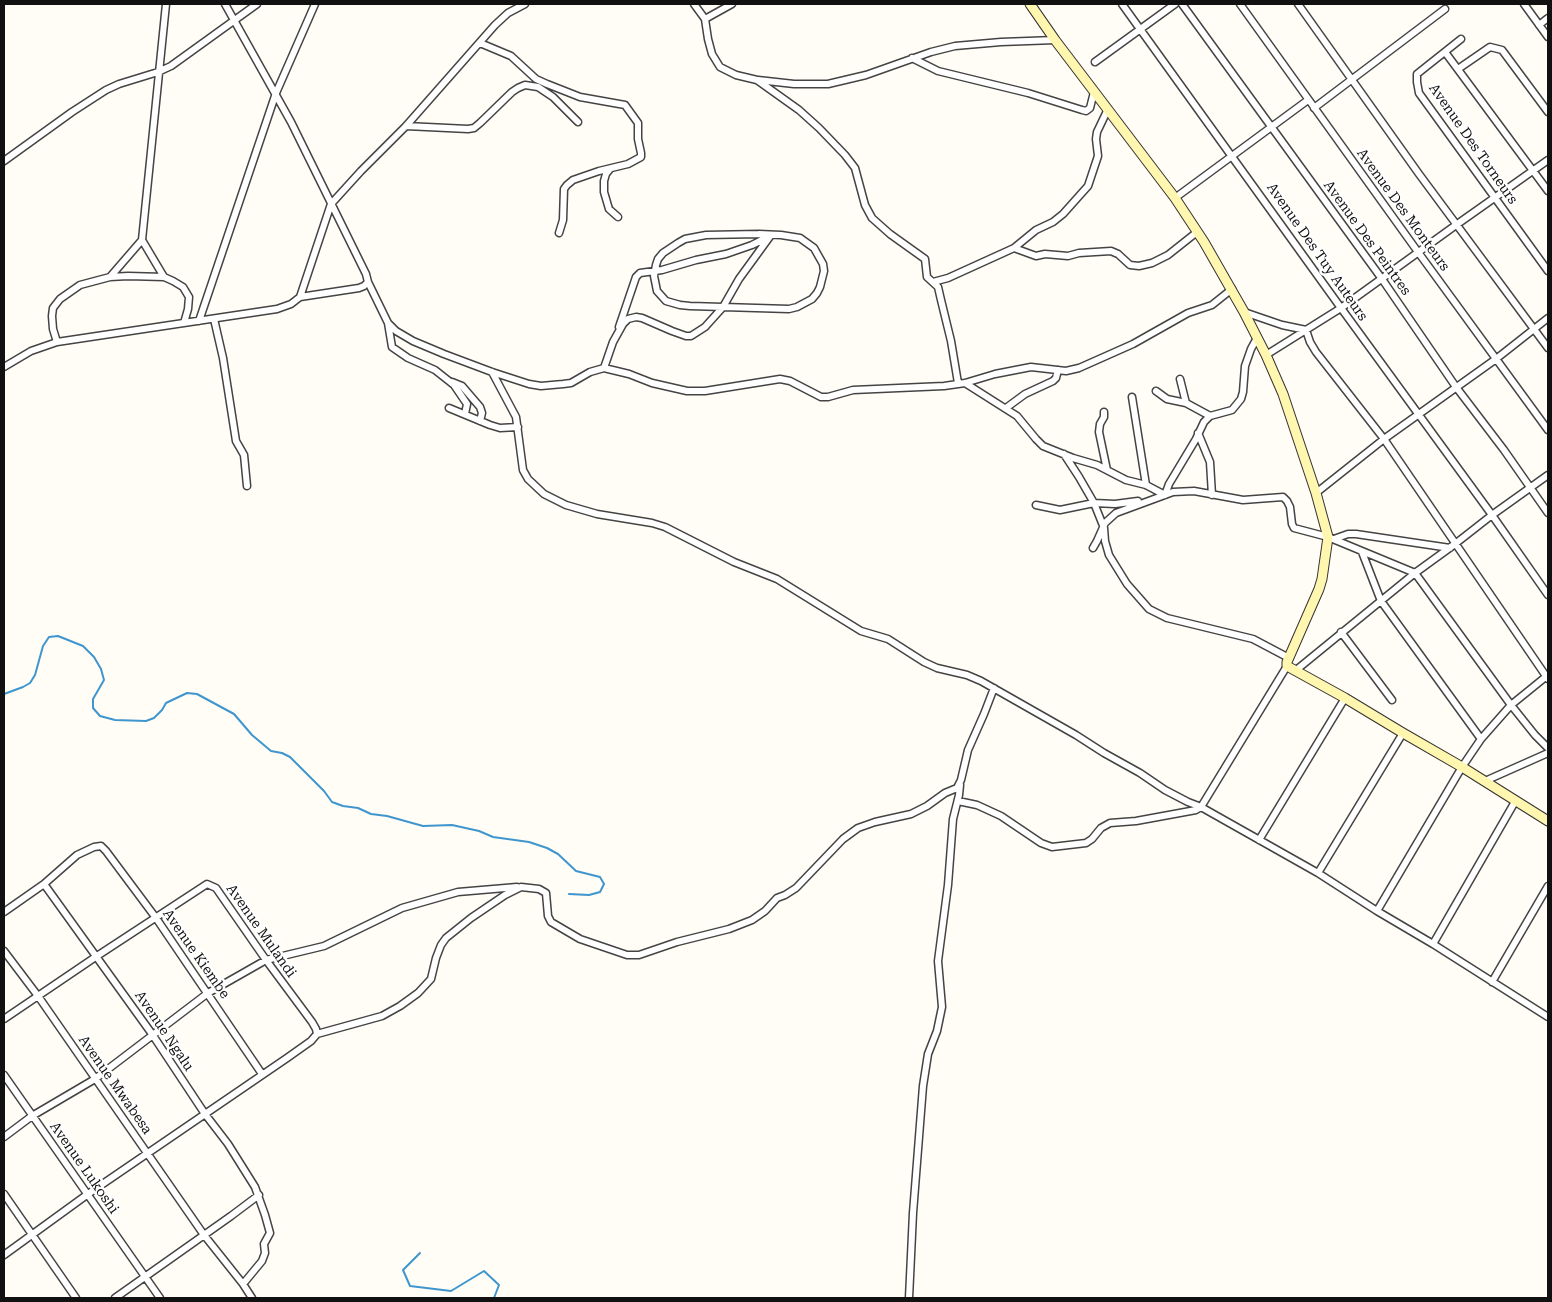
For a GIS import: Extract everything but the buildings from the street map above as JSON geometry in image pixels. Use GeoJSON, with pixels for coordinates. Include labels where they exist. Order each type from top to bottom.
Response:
{"type":"FeatureCollection","features":[{"type":"Feature","properties":{"kind":"street"},"geometry":{"type":"LineString","coordinates":[[110,277],[142,240],[166,4]]}},
{"type":"Feature","properties":{"kind":"street"},"geometry":{"type":"LineString","coordinates":[[225,4],[276,93],[366,274],[388,324],[391,342],[395,350],[435,370],[450,382],[468,404],[465,414]]}},
{"type":"Feature","properties":{"kind":"street"},"geometry":{"type":"LineString","coordinates":[[4,161],[106,90],[158,72],[186,56],[257,4]]}},
{"type":"Feature","properties":{"kind":"street"},"geometry":{"type":"LineString","coordinates":[[199,320],[276,93],[315,4]]}},
{"type":"Feature","properties":{"kind":"street"},"geometry":{"type":"LineString","coordinates":[[300,297],[331,204],[406,126],[502,18],[524,4]]}},
{"type":"Feature","properties":{"kind":"street"},"geometry":{"type":"LineString","coordinates":[[694,4],[705,19],[712,54],[720,67],[736,75],[757,80],[794,84],[828,84],[955,46],[1055,40]]}},
{"type":"Feature","properties":{"kind":"street"},"geometry":{"type":"LineString","coordinates":[[705,19],[732,4]]}},
{"type":"Feature","properties":{"kind":"street"},"geometry":{"type":"LineString","coordinates":[[958,801],[977,805],[1001,816],[1042,843],[1052,847],[1086,843],[1092,840],[1102,828],[1110,823],[1136,822],[1196,810],[1201,807],[1290,665],[1321,584],[1331,538],[1283,394],[1266,355],[1232,289],[1175,198],[1055,40],[1030,4]]}},
{"type":"Feature","properties":{"kind":"street","name":"Avenue Des Tuy Auteurs"},"geometry":{"type":"LineString","coordinates":[[1122,4],[1492,514],[1548,595]]}},
{"type":"Feature","properties":{"kind":"street"},"geometry":{"type":"LineString","coordinates":[[1095,62],[1175,4]]}},
{"type":"Feature","properties":{"kind":"street","name":"Avenue Des Peintres"},"geometry":{"type":"LineString","coordinates":[[1182,4],[1382,279],[1456,387],[1531,487],[1548,513]]}},
{"type":"Feature","properties":{"kind":"street","name":"Avenue Des Monteurs"},"geometry":{"type":"LineString","coordinates":[[1240,4],[1548,430]]}},
{"type":"Feature","properties":{"kind":"street"},"geometry":{"type":"LineString","coordinates":[[1298,4],[1456,225],[1548,348]]}},
{"type":"Feature","properties":{"kind":"street"},"geometry":{"type":"LineString","coordinates":[[1524,4],[1548,37]]}},
{"type":"Feature","properties":{"kind":"street"},"geometry":{"type":"LineString","coordinates":[[1314,108],[1445,9]]}},
{"type":"Feature","properties":{"kind":"street"},"geometry":{"type":"LineString","coordinates":[[1539,25],[1547,20]]}},
{"type":"Feature","properties":{"kind":"street","name":"Avenue Des Torneurs"},"geometry":{"type":"LineString","coordinates":[[1461,39],[1417,74],[1419,93],[1548,272]]}},
{"type":"Feature","properties":{"kind":"street"},"geometry":{"type":"LineString","coordinates":[[480,44],[511,56],[536,79],[547,84],[580,96],[620,104],[629,109],[638,122],[638,139],[641,155],[638,160],[599,171],[574,180],[565,186],[563,220],[559,233]]}},
{"type":"Feature","properties":{"kind":"street"},"geometry":{"type":"LineString","coordinates":[[1458,69],[1490,47],[1502,50],[1548,112]]}},
{"type":"Feature","properties":{"kind":"street"},"geometry":{"type":"LineString","coordinates":[[1445,52],[1548,191]]}},
{"type":"Feature","properties":{"kind":"street"},"geometry":{"type":"LineString","coordinates":[[912,58],[938,70],[1028,93],[1086,111],[1090,108],[1094,92]]}},
{"type":"Feature","properties":{"kind":"street"},"geometry":{"type":"LineString","coordinates":[[757,80],[799,110],[845,154],[855,168],[872,218],[890,234],[922,255],[925,259],[927,264],[926,273],[938,287],[951,341],[958,383]]}},
{"type":"Feature","properties":{"kind":"street"},"geometry":{"type":"LineString","coordinates":[[406,126],[474,128],[512,92],[525,85],[538,88],[553,97],[578,122]]}},
{"type":"Feature","properties":{"kind":"street"},"geometry":{"type":"LineString","coordinates":[[1175,198],[1308,100]]}},
{"type":"Feature","properties":{"kind":"street"},"geometry":{"type":"LineString","coordinates":[[933,282],[948,278],[1014,248],[1036,230],[1064,214],[1088,186],[1098,156],[1097,132],[1108,109]]}},
{"type":"Feature","properties":{"kind":"street"},"geometry":{"type":"LineString","coordinates":[[1266,355],[1341,308],[1548,160]]}},
{"type":"Feature","properties":{"kind":"street"},"geometry":{"type":"LineString","coordinates":[[610,169],[604,181],[604,192],[609,208],[618,217]]}},
{"type":"Feature","properties":{"kind":"street"},"geometry":{"type":"LineString","coordinates":[[1014,248],[1036,256],[1045,254],[1068,256],[1082,252],[1111,251],[1118,254],[1130,265],[1139,266],[1152,263],[1168,255],[1197,232]]}},
{"type":"Feature","properties":{"kind":"street"},"geometry":{"type":"LineString","coordinates":[[604,368],[636,277],[640,273],[736,251],[760,242],[771,234]]}},
{"type":"Feature","properties":{"kind":"street"},"geometry":{"type":"LineString","coordinates":[[618,332],[628,319],[636,317],[680,335],[691,336],[705,327],[723,306],[739,279],[771,234]]}},
{"type":"Feature","properties":{"kind":"street"},"geometry":{"type":"LineString","coordinates":[[771,234],[800,238],[814,248],[823,264],[822,280],[817,293],[806,303],[789,309],[690,306],[666,301],[657,291],[654,271],[658,259],[685,239],[706,235],[771,234]]}},
{"type":"Feature","properties":{"kind":"street"},"geometry":{"type":"LineString","coordinates":[[142,240],[164,277]]}},
{"type":"Feature","properties":{"kind":"street"},"geometry":{"type":"LineString","coordinates":[[57,342],[52,316],[53,308],[60,299],[80,285],[110,277],[164,277],[183,287],[189,297],[184,323]]}},
{"type":"Feature","properties":{"kind":"street"},"geometry":{"type":"LineString","coordinates":[[4,367],[31,351],[57,342],[277,309],[291,304],[300,297],[359,288],[368,282]]}},
{"type":"Feature","properties":{"kind":"street"},"geometry":{"type":"LineString","coordinates":[[388,324],[413,341],[492,372],[541,386],[571,382],[590,372],[604,368],[629,374],[652,383],[687,391],[705,391],[780,379],[790,381],[821,397],[828,397],[853,390],[966,383],[995,374],[1031,367],[1058,370],[1079,368],[1120,351],[1188,313],[1212,305],[1232,289]]}},
{"type":"Feature","properties":{"kind":"street"},"geometry":{"type":"LineString","coordinates":[[1244,312],[1282,325],[1306,330]]}},
{"type":"Feature","properties":{"kind":"street"},"geometry":{"type":"LineString","coordinates":[[1316,493],[1384,439],[1496,359],[1548,318]]}},
{"type":"Feature","properties":{"kind":"street"},"geometry":{"type":"LineString","coordinates":[[214,319],[223,358],[236,441],[244,455],[247,486]]}},
{"type":"Feature","properties":{"kind":"street"},"geometry":{"type":"LineString","coordinates":[[1306,330],[1316,352],[1384,439],[1453,546],[1548,677],[1511,705],[1481,739],[1462,767],[1377,911]]}},
{"type":"Feature","properties":{"kind":"street"},"geometry":{"type":"LineString","coordinates":[[1165,495],[1204,422],[1210,416],[1232,410],[1241,400],[1245,366],[1250,349],[1257,338]]}},
{"type":"Feature","properties":{"kind":"street"},"geometry":{"type":"LineString","coordinates":[[1006,408],[1025,394],[1053,381],[1058,370]]}},
{"type":"Feature","properties":{"kind":"street"},"geometry":{"type":"LineString","coordinates":[[492,372],[516,417],[524,470],[528,479],[536,488],[554,500],[597,514],[665,527],[734,562],[777,579],[861,631],[888,639],[924,662],[937,668],[967,675],[994,688],[1104,753],[1125,763],[1165,790],[1201,807],[1318,873],[1548,1017]]}},
{"type":"Feature","properties":{"kind":"street"},"geometry":{"type":"LineString","coordinates":[[1180,379],[1186,403]]}},
{"type":"Feature","properties":{"kind":"street"},"geometry":{"type":"LineString","coordinates":[[450,382],[462,386],[480,407],[482,413],[480,421]]}},
{"type":"Feature","properties":{"kind":"street"},"geometry":{"type":"LineString","coordinates":[[966,383],[1017,416],[1044,446],[1107,470],[1126,480],[1146,485],[1165,495]]}},
{"type":"Feature","properties":{"kind":"street"},"geometry":{"type":"LineString","coordinates":[[1156,391],[1170,400],[1186,403],[1210,416]]}},
{"type":"Feature","properties":{"kind":"street"},"geometry":{"type":"LineString","coordinates":[[1132,397],[1146,485]]}},
{"type":"Feature","properties":{"kind":"street"},"geometry":{"type":"LineString","coordinates":[[449,408],[500,428],[518,427]]}},
{"type":"Feature","properties":{"kind":"street"},"geometry":{"type":"LineString","coordinates":[[1104,412],[1104,417],[1100,424],[1100,432],[1107,470]]}},
{"type":"Feature","properties":{"kind":"street"},"geometry":{"type":"LineString","coordinates":[[1198,433],[1210,462],[1212,495]]}},
{"type":"Feature","properties":{"kind":"street"},"geometry":{"type":"LineString","coordinates":[[1064,454],[1094,503],[1104,528],[1109,556],[1127,584],[1149,609],[1167,618],[1253,639],[1290,665],[1403,734],[1462,767],[1548,821]]}},
{"type":"Feature","properties":{"kind":"street"},"geometry":{"type":"LineString","coordinates":[[1290,665],[1341,632],[1492,514],[1548,475]]}},
{"type":"Feature","properties":{"kind":"street"},"geometry":{"type":"LineString","coordinates":[[1093,548],[1105,524],[1116,512],[1165,495],[1183,491],[1203,492],[1243,500],[1283,497],[1288,500],[1294,528],[1331,538],[1415,573],[1511,705],[1548,748]]}},
{"type":"Feature","properties":{"kind":"street"},"geometry":{"type":"LineString","coordinates":[[1036,505],[1060,510],[1094,503],[1115,504],[1149,500]]}},
{"type":"Feature","properties":{"kind":"street"},"geometry":{"type":"LineString","coordinates":[[1331,538],[1356,534],[1453,546]]}},
{"type":"Feature","properties":{"kind":"street"},"geometry":{"type":"LineString","coordinates":[[1362,552],[1381,601],[1481,739]]}},
{"type":"Feature","properties":{"kind":"street"},"geometry":{"type":"LineString","coordinates":[[1341,632],[1392,700]]}},
{"type":"Feature","properties":{"kind":"street"},"geometry":{"type":"LineString","coordinates":[[909,1298],[922,1094],[928,1054],[937,1031],[942,1007],[938,961],[948,885],[953,819],[968,750],[994,688]]}},
{"type":"Feature","properties":{"kind":"street"},"geometry":{"type":"LineString","coordinates":[[1259,840],[1345,698]]}},
{"type":"Feature","properties":{"kind":"street"},"geometry":{"type":"LineString","coordinates":[[1318,873],[1403,734]]}},
{"type":"Feature","properties":{"kind":"street"},"geometry":{"type":"LineString","coordinates":[[1485,781],[1548,754]]}},
{"type":"Feature","properties":{"kind":"street"},"geometry":{"type":"LineString","coordinates":[[4,1137],[32,1116],[95,1078],[208,992],[266,960],[324,946],[402,908],[458,892],[521,887],[539,889],[546,893],[549,920],[580,939],[627,955],[639,955],[752,920],[765,911],[776,898],[796,888],[843,839],[858,828],[874,822],[911,814],[960,785]]}},
{"type":"Feature","properties":{"kind":"street"},"geometry":{"type":"LineString","coordinates":[[1433,944],[1516,800]]}},
{"type":"Feature","properties":{"kind":"street","name":"Avenue Kiembe"},"geometry":{"type":"LineString","coordinates":[[44,884],[77,855],[94,847],[101,846],[156,918],[262,1074]]}},
{"type":"Feature","properties":{"kind":"street"},"geometry":{"type":"LineString","coordinates":[[4,912],[44,884]]}},
{"type":"Feature","properties":{"kind":"street","name":"Avenue Ngalu"},"geometry":{"type":"LineString","coordinates":[[44,884],[152,1034],[250,1177],[259,1195],[269,1235],[264,1244],[264,1257],[262,1261],[243,1284]]}},
{"type":"Feature","properties":{"kind":"street","name":"Avenue Mulandi"},"geometry":{"type":"LineString","coordinates":[[4,1019],[208,884],[216,888],[314,1025],[317,1034]]}},
{"type":"Feature","properties":{"kind":"street"},"geometry":{"type":"LineString","coordinates":[[1492,982],[1548,886]]}},
{"type":"Feature","properties":{"kind":"street"},"geometry":{"type":"LineString","coordinates":[[4,1254],[311,1041],[317,1034],[382,1016],[400,1006],[418,993],[432,979],[436,958],[446,938],[505,895],[521,887]]}},
{"type":"Feature","properties":{"kind":"street","name":"Avenue Mwabesa"},"geometry":{"type":"LineString","coordinates":[[4,951],[38,996],[204,1235],[252,1298]]}},
{"type":"Feature","properties":{"kind":"street","name":"Avenue Lukoshi"},"geometry":{"type":"LineString","coordinates":[[4,1075],[160,1298]]}},
{"type":"Feature","properties":{"kind":"street"},"geometry":{"type":"LineString","coordinates":[[4,1194],[76,1298]]}},
{"type":"Feature","properties":{"kind":"street"},"geometry":{"type":"LineString","coordinates":[[115,1298],[259,1195]]}},
{"type":"Feature","properties":{"kind":"waterway"},"geometry":{"type":"LineString","coordinates":[[4,694],[30,683],[35,675],[43,646],[49,637],[58,636],[83,646],[94,657],[101,669],[104,680],[93,699],[93,708],[100,716],[115,720],[146,721],[154,718],[166,703],[187,693],[197,694],[234,714],[252,735],[271,751],[290,757],[324,791],[332,802],[358,808],[371,814],[387,816],[423,826],[452,825],[479,831],[493,837],[529,842],[558,854],[576,871],[600,877],[604,884],[600,892],[589,895],[569,894]]}},
{"type":"Feature","properties":{"kind":"waterway"},"geometry":{"type":"LineString","coordinates":[[420,1253],[403,1270],[410,1286],[451,1291],[484,1271],[499,1285],[494,1298]]}}]}
